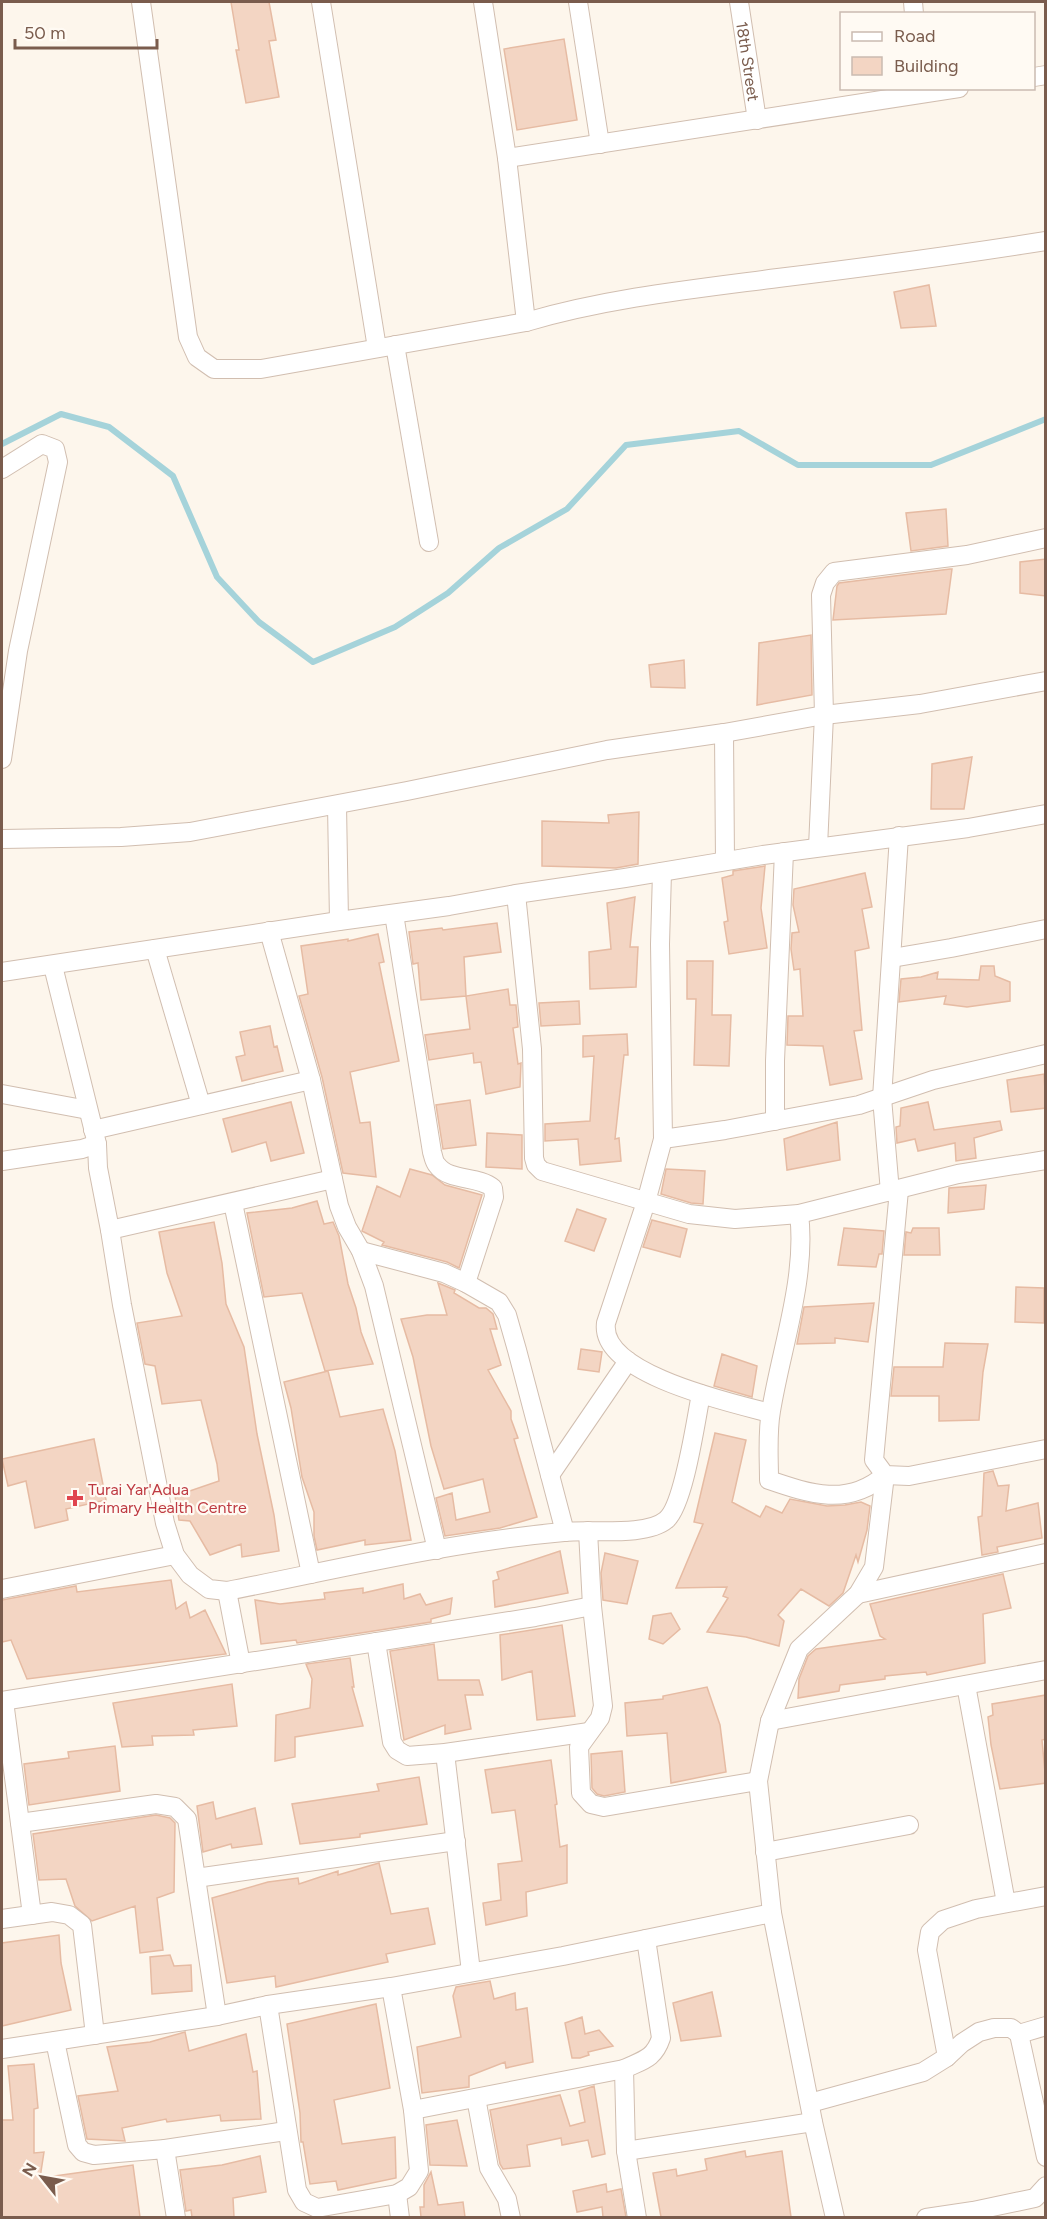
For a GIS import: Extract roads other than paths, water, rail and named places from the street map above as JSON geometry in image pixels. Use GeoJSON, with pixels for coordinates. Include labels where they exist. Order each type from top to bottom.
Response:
{"type":"FeatureCollection","features":[{"type":"Feature","properties":{"kind":"street"},"geometry":{"type":"LineString","coordinates":[[141,2],[188,337],[197,357],[214,369],[261,369],[526,322],[561,312],[700,288],[940,258],[1046,241]]}},
{"type":"Feature","properties":{"kind":"street"},"geometry":{"type":"LineString","coordinates":[[321,2],[386,346],[429,542]]}},
{"type":"Feature","properties":{"kind":"street"},"geometry":{"type":"LineString","coordinates":[[483,2],[507,158],[526,322]]}},
{"type":"Feature","properties":{"kind":"street"},"geometry":{"type":"LineString","coordinates":[[578,2],[600,144]]}},
{"type":"Feature","properties":{"kind":"street","name":"18th Street"},"geometry":{"type":"LineString","coordinates":[[739,2],[757,120]]}},
{"type":"Feature","properties":{"kind":"street"},"geometry":{"type":"LineString","coordinates":[[507,158],[757,120],[926,91]]}},
{"type":"Feature","properties":{"kind":"street"},"geometry":{"type":"LineString","coordinates":[[2,469],[42,444],[55,449],[58,455],[18,651],[2,759]]}},
{"type":"Feature","properties":{"kind":"street"},"geometry":{"type":"LineString","coordinates":[[818,847],[824,715],[821,596],[825,583],[834,572],[967,555],[1046,538]]}},
{"type":"Feature","properties":{"kind":"street"},"geometry":{"type":"LineString","coordinates":[[2,839],[121,837],[190,832],[337,805],[607,750],[724,734],[824,715],[920,704],[1046,681]]}},
{"type":"Feature","properties":{"kind":"street"},"geometry":{"type":"LineString","coordinates":[[724,734],[725,861]]}},
{"type":"Feature","properties":{"kind":"street"},"geometry":{"type":"LineString","coordinates":[[337,805],[339,921]]}},
{"type":"Feature","properties":{"kind":"street"},"geometry":{"type":"LineString","coordinates":[[2,972],[449,906],[784,852],[968,828],[1046,814]]}},
{"type":"Feature","properties":{"kind":"street"},"geometry":{"type":"LineString","coordinates":[[835,2217],[813,2121],[772,1913],[758,1780],[770,1721],[799,1648],[858,1594],[874,1567],[885,1475],[874,1460],[894,1191],[882,1098],[899,836]]}},
{"type":"Feature","properties":{"kind":"street"},"geometry":{"type":"LineString","coordinates":[[775,1121],[775,1061],[784,852]]}},
{"type":"Feature","properties":{"kind":"street"},"geometry":{"type":"LineString","coordinates":[[662,872],[660,966],[663,1139],[646,1202],[605,1332],[608,1341],[628,1361],[654,1377],[701,1394],[770,1413]]}},
{"type":"Feature","properties":{"kind":"street"},"geometry":{"type":"LineString","coordinates":[[516,894],[532,1049],[534,1158],[536,1165],[542,1171],[688,1214],[735,1219],[799,1214],[958,1174],[1046,1160]]}},
{"type":"Feature","properties":{"kind":"street"},"geometry":{"type":"LineString","coordinates":[[394,914],[432,1152],[437,1165],[448,1173],[487,1183],[493,1188],[494,1197],[466,1283]]}},
{"type":"Feature","properties":{"kind":"street"},"geometry":{"type":"LineString","coordinates":[[892,958],[1046,929]]}},
{"type":"Feature","properties":{"kind":"street"},"geometry":{"type":"LineString","coordinates":[[269,931],[311,1080],[339,1206],[347,1227],[361,1251],[374,1286],[437,1550]]}},
{"type":"Feature","properties":{"kind":"street"},"geometry":{"type":"LineString","coordinates":[[155,949],[201,1105]]}},
{"type":"Feature","properties":{"kind":"street"},"geometry":{"type":"LineString","coordinates":[[53,966],[95,1137],[98,1168],[122,1305],[157,1489],[175,1555],[190,1575],[208,1589],[227,1591],[437,1550],[565,1532],[652,1529],[668,1519],[680,1492],[693,1443],[701,1394]]}},
{"type":"Feature","properties":{"kind":"street"},"geometry":{"type":"LineString","coordinates":[[663,1139],[859,1105],[933,1080],[1046,1054]]}},
{"type":"Feature","properties":{"kind":"street"},"geometry":{"type":"LineString","coordinates":[[2,1161],[82,1149],[95,1137],[201,1105],[311,1080]]}},
{"type":"Feature","properties":{"kind":"street"},"geometry":{"type":"LineString","coordinates":[[2,1094],[88,1110]]}},
{"type":"Feature","properties":{"kind":"street"},"geometry":{"type":"LineString","coordinates":[[110,1230],[333,1179]]}},
{"type":"Feature","properties":{"kind":"street"},"geometry":{"type":"LineString","coordinates":[[233,1203],[311,1574]]}},
{"type":"Feature","properties":{"kind":"street"},"geometry":{"type":"LineString","coordinates":[[799,1214],[801,1228],[796,1279],[784,1354],[770,1413],[769,1480],[812,1494],[841,1494],[867,1488],[885,1475],[909,1476],[1046,1449]]}},
{"type":"Feature","properties":{"kind":"street"},"geometry":{"type":"LineString","coordinates":[[361,1251],[444,1273],[499,1302],[507,1315],[565,1532]]}},
{"type":"Feature","properties":{"kind":"street"},"geometry":{"type":"LineString","coordinates":[[550,1475],[628,1361]]}},
{"type":"Feature","properties":{"kind":"street"},"geometry":{"type":"LineString","coordinates":[[588,1532],[592,1606],[603,1706],[600,1718],[579,1747],[581,1793],[591,1804],[604,1807],[758,1780]]}},
{"type":"Feature","properties":{"kind":"street"},"geometry":{"type":"LineString","coordinates":[[858,1594],[1046,1552]]}},
{"type":"Feature","properties":{"kind":"street"},"geometry":{"type":"LineString","coordinates":[[2,1589],[175,1555]]}},
{"type":"Feature","properties":{"kind":"street"},"geometry":{"type":"LineString","coordinates":[[227,1591],[241,1664]]}},
{"type":"Feature","properties":{"kind":"street"},"geometry":{"type":"LineString","coordinates":[[32,1915],[3,1701],[592,1606]]}},
{"type":"Feature","properties":{"kind":"street"},"geometry":{"type":"LineString","coordinates":[[376,1642],[392,1742],[397,1750],[407,1756],[445,1753],[589,1732]]}},
{"type":"Feature","properties":{"kind":"street"},"geometry":{"type":"LineString","coordinates":[[770,1721],[1046,1670]]}},
{"type":"Feature","properties":{"kind":"street"},"geometry":{"type":"LineString","coordinates":[[966,1685],[1006,1903]]}},
{"type":"Feature","properties":{"kind":"street"},"geometry":{"type":"LineString","coordinates":[[445,1753],[471,1972]]}},
{"type":"Feature","properties":{"kind":"street"},"geometry":{"type":"LineString","coordinates":[[20,1823],[156,1804],[175,1807],[187,1819],[218,2016]]}},
{"type":"Feature","properties":{"kind":"street"},"geometry":{"type":"LineString","coordinates":[[765,1852],[909,1825]]}},
{"type":"Feature","properties":{"kind":"street"},"geometry":{"type":"LineString","coordinates":[[196,1878],[456,1841]]}},
{"type":"Feature","properties":{"kind":"street"},"geometry":{"type":"LineString","coordinates":[[947,2057],[927,1950],[930,1932],[943,1920],[976,1909],[1046,1896]]}},
{"type":"Feature","properties":{"kind":"street"},"geometry":{"type":"LineString","coordinates":[[2,1919],[52,1912],[69,1915],[82,1925],[95,2035]]}},
{"type":"Feature","properties":{"kind":"street"},"geometry":{"type":"LineString","coordinates":[[2,2049],[391,1987],[772,1913]]}},
{"type":"Feature","properties":{"kind":"street"},"geometry":{"type":"LineString","coordinates":[[413,2110],[624,2069],[651,2057],[658,2048],[661,2038],[646,1939]]}},
{"type":"Feature","properties":{"kind":"street"},"geometry":{"type":"LineString","coordinates":[[268,2005],[297,2190],[304,2202],[317,2208],[397,2194],[409,2187],[419,2171],[413,2110],[391,1987]]}},
{"type":"Feature","properties":{"kind":"street"},"geometry":{"type":"LineString","coordinates":[[1019,2034],[1046,2026]]}},
{"type":"Feature","properties":{"kind":"street"},"geometry":{"type":"LineString","coordinates":[[810,2103],[923,2072],[979,2032],[994,2028],[1011,2028],[1019,2034],[1046,2157]]}},
{"type":"Feature","properties":{"kind":"street"},"geometry":{"type":"LineString","coordinates":[[54,2041],[77,2145],[83,2152],[94,2155],[165,2149],[286,2131]]}},
{"type":"Feature","properties":{"kind":"street"},"geometry":{"type":"LineString","coordinates":[[624,2069],[626,2151],[637,2217]]}},
{"type":"Feature","properties":{"kind":"street"},"geometry":{"type":"LineString","coordinates":[[476,2098],[489,2168],[507,2199],[511,2217]]}},
{"type":"Feature","properties":{"kind":"street"},"geometry":{"type":"LineString","coordinates":[[626,2151],[813,2121]]}},
{"type":"Feature","properties":{"kind":"street"},"geometry":{"type":"LineString","coordinates":[[165,2149],[176,2217]]}},
{"type":"Feature","properties":{"kind":"street"},"geometry":{"type":"LineString","coordinates":[[926,2217],[974,2214],[1035,2198],[1046,2186]]}},
{"type":"Feature","properties":{"kind":"street"},"geometry":{"type":"LineString","coordinates":[[397,2194],[400,2217]]}},
{"type":"Feature","properties":{"kind":"waterway"},"geometry":{"type":"LineString","coordinates":[[2,444],[61,414],[109,427],[173,476],[217,577],[259,622],[313,662],[395,627],[448,593],[499,548],[567,509],[626,445],[739,431],[798,465],[931,465],[1046,419]]}},
{"type":"Feature","properties":{"kind":"place","name":"Turai Yar'Adua Primary Health Centre"},"geometry":{"type":"Point","coordinates":[75,1498]}}]}
